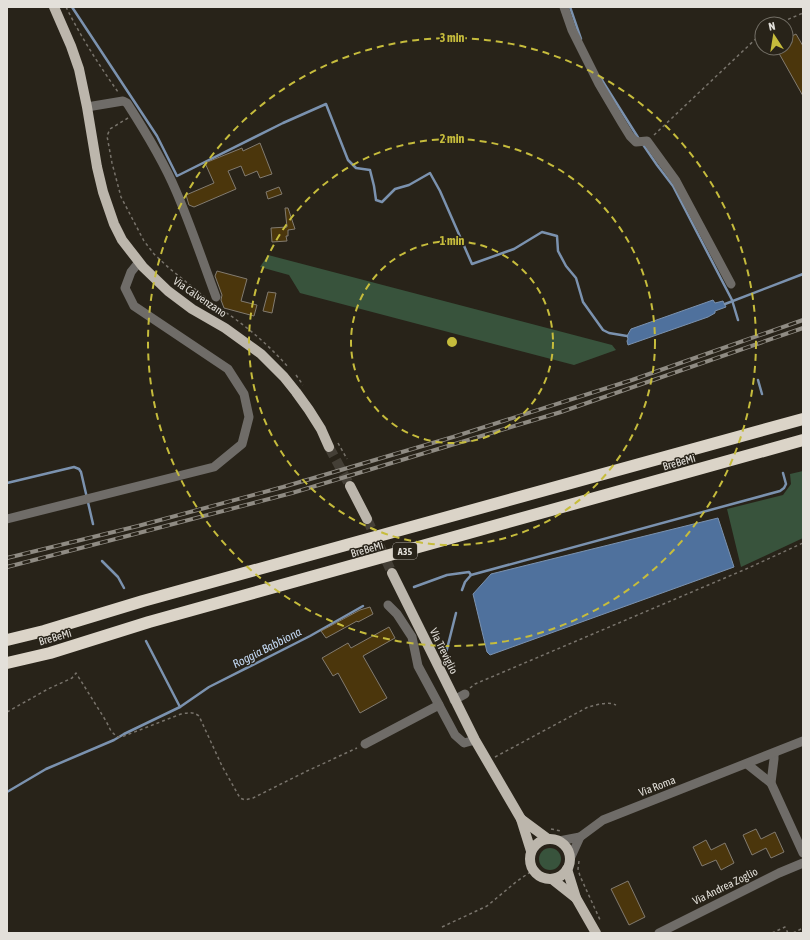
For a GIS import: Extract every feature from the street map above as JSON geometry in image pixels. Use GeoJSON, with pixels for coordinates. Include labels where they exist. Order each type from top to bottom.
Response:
{"type":"FeatureCollection","features":[{"type":"Feature","properties":{"kind":"highway","name":"BreBeMi"},"geometry":{"type":"LineString","coordinates":[[7,640],[44,631],[143,601],[803,419]]}},
{"type":"Feature","properties":{"kind":"highway","name":"BreBeMi"},"geometry":{"type":"LineString","coordinates":[[7,663],[50,653],[156,621],[803,440]]}},
{"type":"Feature","properties":{"kind":"main road","name":"Via Calvenzano"},"geometry":{"type":"LineString","coordinates":[[54,7],[79,69],[97,167],[108,209],[122,240],[143,267],[168,291],[192,309],[225,328],[261,354],[284,377],[296,392],[321,429],[329,447]]}},
{"type":"Feature","properties":{"kind":"main road"},"geometry":{"type":"LineString","coordinates":[[350,486],[367,519]]}},
{"type":"Feature","properties":{"kind":"main road","name":"Via Treviglio"},"geometry":{"type":"LineString","coordinates":[[392,573],[475,740],[493,760],[521,819],[531,850],[530,864],[533,870]]}},
{"type":"Feature","properties":{"kind":"main road","name":"Via Treviglio"},"geometry":{"type":"LineString","coordinates":[[521,819],[549,834],[554,839],[562,837]]}},
{"type":"Feature","properties":{"kind":"main road"},"geometry":{"type":"LineString","coordinates":[[531,850],[538,842],[549,834]]}},
{"type":"Feature","properties":{"kind":"main road"},"geometry":{"type":"LineString","coordinates":[[562,837],[572,861],[576,898]]}},
{"type":"Feature","properties":{"kind":"main road"},"geometry":{"type":"LineString","coordinates":[[533,870],[538,875],[552,879],[563,874],[572,861]]}},
{"type":"Feature","properties":{"kind":"main road"},"geometry":{"type":"LineString","coordinates":[[552,879],[576,898],[600,930]]}},
{"type":"Feature","properties":{"kind":"street"},"geometry":{"type":"LineString","coordinates":[[564,7],[572,30],[599,84],[622,123],[630,136],[636,142],[647,141],[676,181],[731,284]]}},
{"type":"Feature","properties":{"kind":"street"},"geometry":{"type":"LineString","coordinates":[[87,107],[123,100],[133,111],[165,169],[186,216],[216,297]]}},
{"type":"Feature","properties":{"kind":"street"},"geometry":{"type":"LineString","coordinates":[[7,519],[214,467],[242,444],[249,416],[244,394],[228,369],[134,306],[125,288],[131,272],[139,262]]}},
{"type":"Feature","properties":{"kind":"street"},"geometry":{"type":"LineString","coordinates":[[388,605],[397,614],[412,638],[418,666],[455,734],[464,743],[475,740]]}},
{"type":"Feature","properties":{"kind":"street"},"geometry":{"type":"LineString","coordinates":[[454,700],[465,694]]}},
{"type":"Feature","properties":{"kind":"street"},"geometry":{"type":"LineString","coordinates":[[365,744],[439,705]]}},
{"type":"Feature","properties":{"kind":"street","name":"Via Roma"},"geometry":{"type":"LineString","coordinates":[[572,861],[580,837],[603,820],[774,754],[803,741]]}},
{"type":"Feature","properties":{"kind":"street"},"geometry":{"type":"LineString","coordinates":[[774,754],[772,783],[803,853]]}},
{"type":"Feature","properties":{"kind":"street"},"geometry":{"type":"LineString","coordinates":[[747,764],[772,783]]}},
{"type":"Feature","properties":{"kind":"street","name":"Via Roma"},"geometry":{"type":"LineString","coordinates":[[562,837],[580,837]]}},
{"type":"Feature","properties":{"kind":"street","name":"Via Andrea Zoglio"},"geometry":{"type":"LineString","coordinates":[[659,933],[779,873],[803,863]]}},
{"type":"Feature","properties":{"kind":"path"},"geometry":{"type":"LineString","coordinates":[[66,7],[79,31],[123,100]]}},
{"type":"Feature","properties":{"kind":"path"},"geometry":{"type":"LineString","coordinates":[[647,141],[754,41]]}},
{"type":"Feature","properties":{"kind":"path"},"geometry":{"type":"LineString","coordinates":[[465,694],[469,688],[475,684],[746,569],[803,543]]}},
{"type":"Feature","properties":{"kind":"path"},"geometry":{"type":"LineString","coordinates":[[7,712],[48,689],[72,678],[76,673],[111,731],[117,737],[124,736],[181,714],[194,713],[199,716],[222,766],[240,798],[246,800],[365,744]]}},
{"type":"Feature","properties":{"kind":"path"},"geometry":{"type":"LineString","coordinates":[[493,760],[588,708],[611,703],[616,705]]}},
{"type":"Feature","properties":{"kind":"path"},"geometry":{"type":"LineString","coordinates":[[549,834],[562,837]]}},
{"type":"Feature","properties":{"kind":"path"},"geometry":{"type":"LineString","coordinates":[[572,861],[578,869],[600,930]]}},
{"type":"Feature","properties":{"kind":"path"},"geometry":{"type":"LineString","coordinates":[[442,927],[487,906],[533,870]]}},
{"type":"Feature","properties":{"kind":"path"},"geometry":{"type":"LineString","coordinates":[[772,933],[785,927],[788,933]]}},
{"type":"Feature","properties":{"kind":"path"},"geometry":{"type":"LineString","coordinates":[[793,933],[803,928]]}},
{"type":"Feature","properties":{"kind":"green space"},"geometry":{"type":"Polygon","coordinates":[[[268,255],[612,345],[616,350],[574,365],[300,293],[289,275],[260,267],[268,255]]]}},
{"type":"Feature","properties":{"kind":"green space"},"geometry":{"type":"Polygon","coordinates":[[[803,471],[803,538],[741,567],[727,509],[783,495],[791,484],[790,474],[803,471]]]}},
{"type":"Feature","properties":{"kind":"green space"},"geometry":{"type":"Polygon","coordinates":[[[546,848],[554,848],[561,855],[561,863],[554,870],[546,870],[539,863],[539,855],[546,848]]]}},
{"type":"Feature","properties":{"kind":"water"},"geometry":{"type":"Polygon","coordinates":[[[713,300],[715,303],[723,301],[726,307],[715,311],[715,313],[708,317],[628,345],[627,336],[631,329],[713,300]]]}},
{"type":"Feature","properties":{"kind":"water"},"geometry":{"type":"Polygon","coordinates":[[[718,518],[734,567],[490,655],[487,652],[473,594],[491,574],[718,518]]]}},
{"type":"Feature","properties":{"kind":"building"},"geometry":{"type":"Polygon","coordinates":[[[796,34],[803,46],[803,96],[780,56],[794,56],[794,35],[796,34]]]}},
{"type":"Feature","properties":{"kind":"building"},"geometry":{"type":"Polygon","coordinates":[[[260,143],[272,174],[260,178],[257,171],[245,176],[241,166],[228,171],[236,189],[194,207],[189,205],[186,195],[214,183],[205,163],[242,148],[243,151],[260,143]]]}},
{"type":"Feature","properties":{"kind":"building"},"geometry":{"type":"Polygon","coordinates":[[[279,187],[282,194],[268,199],[266,192],[279,187]]]}},
{"type":"Feature","properties":{"kind":"building"},"geometry":{"type":"Polygon","coordinates":[[[285,208],[288,208],[295,229],[288,230],[288,236],[286,236],[287,241],[272,242],[271,228],[287,227],[285,208]]]}},
{"type":"Feature","properties":{"kind":"building"},"geometry":{"type":"Polygon","coordinates":[[[217,271],[247,279],[241,301],[257,305],[254,316],[224,308],[221,300],[222,295],[215,276],[217,271]]]}},
{"type":"Feature","properties":{"kind":"building"},"geometry":{"type":"Polygon","coordinates":[[[268,292],[276,293],[272,313],[263,311],[268,292]]]}},
{"type":"Feature","properties":{"kind":"building"},"geometry":{"type":"Polygon","coordinates":[[[370,607],[373,614],[326,638],[321,631],[360,610],[370,607]]]}},
{"type":"Feature","properties":{"kind":"building"},"geometry":{"type":"Polygon","coordinates":[[[389,627],[395,638],[363,656],[387,698],[360,713],[338,673],[333,676],[322,658],[348,643],[351,648],[389,627]]]}},
{"type":"Feature","properties":{"kind":"building"},"geometry":{"type":"Polygon","coordinates":[[[756,829],[761,839],[775,832],[784,852],[771,858],[766,848],[752,855],[743,835],[756,829]]]}},
{"type":"Feature","properties":{"kind":"building"},"geometry":{"type":"Polygon","coordinates":[[[706,840],[711,850],[725,843],[734,863],[721,870],[716,860],[702,866],[693,847],[706,840]]]}},
{"type":"Feature","properties":{"kind":"building"},"geometry":{"type":"Polygon","coordinates":[[[628,881],[645,917],[629,925],[611,889],[628,881]]]}},
{"type":"Feature","properties":{"kind":"waterway"},"geometry":{"type":"LineString","coordinates":[[72,7],[157,136],[177,176],[283,123],[326,104],[348,160],[356,168],[370,170],[376,200],[382,202],[395,189],[409,185],[430,173],[440,191],[472,264],[514,249],[542,232],[557,236],[558,251],[566,266],[576,278],[583,302],[603,330],[609,333],[627,336]]}},
{"type":"Feature","properties":{"kind":"waterway"},"geometry":{"type":"LineString","coordinates":[[570,7],[581,39]]}},
{"type":"Feature","properties":{"kind":"waterway"},"geometry":{"type":"LineString","coordinates":[[600,77],[639,139]]}},
{"type":"Feature","properties":{"kind":"waterway"},"geometry":{"type":"LineString","coordinates":[[642,143],[673,186],[732,300],[738,320]]}},
{"type":"Feature","properties":{"kind":"waterway"},"geometry":{"type":"LineString","coordinates":[[725,304],[803,274]]}},
{"type":"Feature","properties":{"kind":"waterway"},"geometry":{"type":"LineString","coordinates":[[758,380],[762,394]]}},
{"type":"Feature","properties":{"kind":"waterway"},"geometry":{"type":"LineString","coordinates":[[7,483],[74,467],[79,469],[93,524]]}},
{"type":"Feature","properties":{"kind":"waterway"},"geometry":{"type":"LineString","coordinates":[[462,590],[465,582],[471,575],[780,491],[786,484],[783,473]]}},
{"type":"Feature","properties":{"kind":"waterway"},"geometry":{"type":"LineString","coordinates":[[102,561],[118,577],[124,588]]}},
{"type":"Feature","properties":{"kind":"waterway","name":"Roggia Babbiona"},"geometry":{"type":"LineString","coordinates":[[414,587],[447,575],[469,572],[471,575]]}},
{"type":"Feature","properties":{"kind":"waterway","name":"Roggia Babbiona"},"geometry":{"type":"LineString","coordinates":[[7,792],[46,769],[114,740],[180,707],[209,687],[310,636],[363,606]]}},
{"type":"Feature","properties":{"kind":"waterway"},"geometry":{"type":"LineString","coordinates":[[446,653],[456,613]]}},
{"type":"Feature","properties":{"kind":"waterway"},"geometry":{"type":"LineString","coordinates":[[146,641],[180,707]]}},
{"type":"Feature","properties":{"kind":"tunnel"},"geometry":{"type":"LineString","coordinates":[[329,447],[350,486]]}},
{"type":"Feature","properties":{"kind":"tunnel"},"geometry":{"type":"LineString","coordinates":[[367,519],[392,573]]}},
{"type":"Feature","properties":{"kind":"railway"},"geometry":{"type":"LineString","coordinates":[[7,558],[138,526],[283,487],[453,437],[632,380],[803,320]]}},
{"type":"Feature","properties":{"kind":"railway"},"geometry":{"type":"LineString","coordinates":[[7,567],[292,493],[561,412],[803,328]]}}]}
